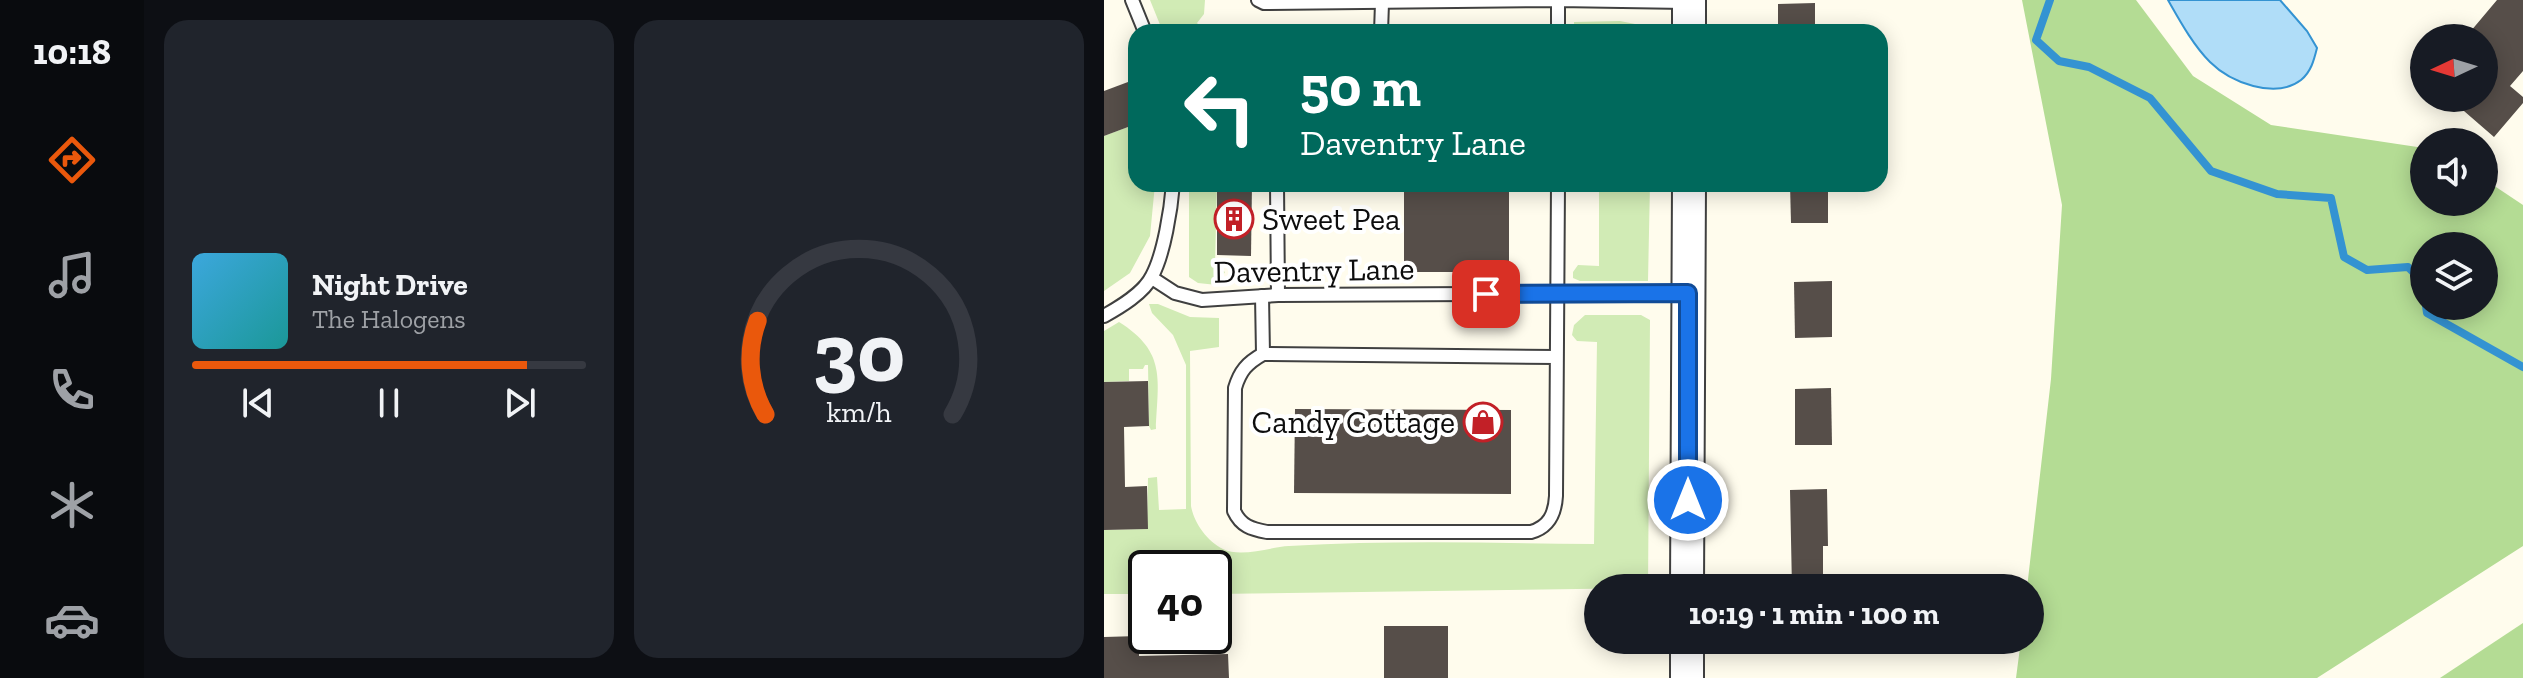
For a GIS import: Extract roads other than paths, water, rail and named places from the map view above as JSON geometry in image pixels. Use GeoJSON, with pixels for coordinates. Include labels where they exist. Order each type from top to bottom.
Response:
{"type":"FeatureCollection","features":[{"type":"Feature","properties":{"kind":"street"},"geometry":{"type":"LineString","coordinates":[[1687,574],[1689,192]]}},
{"type":"Feature","properties":{"kind":"street"},"geometry":{"type":"LineString","coordinates":[[1687,654],[1687,678]]}},
{"type":"Feature","properties":{"kind":"lane"},"geometry":{"type":"LineString","coordinates":[[1132,0],[1142,24]]}},
{"type":"Feature","properties":{"kind":"lane"},"geometry":{"type":"LineString","coordinates":[[1258,0],[1264,3],[1558,0],[1689,11]]}},
{"type":"Feature","properties":{"kind":"lane"},"geometry":{"type":"LineString","coordinates":[[1558,0],[1558,24]]}},
{"type":"Feature","properties":{"kind":"lane"},"geometry":{"type":"LineString","coordinates":[[1383,24],[1388,2]]}},
{"type":"Feature","properties":{"kind":"lane"},"geometry":{"type":"LineString","coordinates":[[1104,316],[1124,304],[1152,278],[1163,241],[1172,192]]}},
{"type":"Feature","properties":{"kind":"lane"},"geometry":{"type":"LineString","coordinates":[[1277,192],[1278,295]]}},
{"type":"Feature","properties":{"kind":"lane"},"geometry":{"type":"LineString","coordinates":[[1556,357],[1263,354],[1248,362],[1235,388],[1234,511],[1239,521],[1250,529],[1267,532],[1539,530],[1555,511],[1558,192]]}},
{"type":"Feature","properties":{"kind":"lane","name":"Daventry Lane"},"geometry":{"type":"LineString","coordinates":[[1152,278],[1175,293],[1202,300],[1278,295],[1688,293]]}},
{"type":"Feature","properties":{"kind":"lane"},"geometry":{"type":"LineString","coordinates":[[1262,296],[1263,354]]}},
{"type":"Feature","properties":{"kind":"water"},"geometry":{"type":"Polygon","coordinates":[[[2168,0],[2280,0],[2307,31],[2317,48],[2312,66],[2301,80],[2290,86],[2266,88],[2241,82],[2219,69],[2204,55],[2168,0]]]}},
{"type":"Feature","properties":{"kind":"waterway"},"geometry":{"type":"LineString","coordinates":[[2050,0],[2036,40],[2059,61],[2089,67],[2150,98],[2211,171],[2277,194],[2331,198],[2344,257],[2367,270],[2410,269]]}},
{"type":"Feature","properties":{"kind":"waterway"},"geometry":{"type":"LineString","coordinates":[[2439,320],[2523,367]]}},
{"type":"Feature","properties":{"kind":"place","name":"Sweet Pea"},"geometry":{"type":"Point","coordinates":[1234,219]}},
{"type":"Feature","properties":{"kind":"place","name":"Candy Cottage"},"geometry":{"type":"Point","coordinates":[1483,422]}}]}
